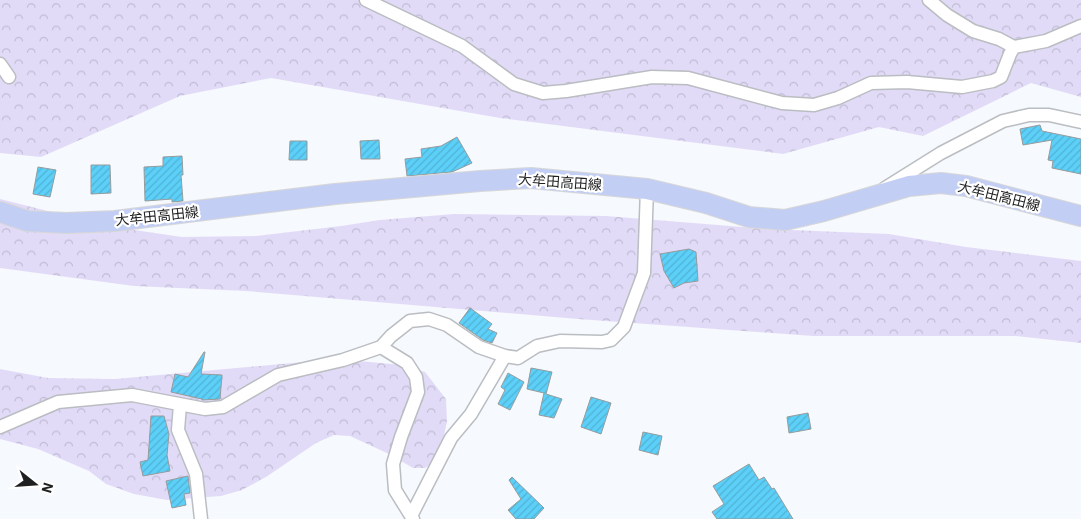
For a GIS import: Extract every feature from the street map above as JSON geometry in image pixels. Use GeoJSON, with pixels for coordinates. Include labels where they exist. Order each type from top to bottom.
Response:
{"type":"FeatureCollection","features":[{"type":"Feature","properties":{"kind":"main road","name":"大牟田高田線"},"geometry":{"type":"LineString","coordinates":[[0,212],[27,221],[66,223],[115,221],[335,194],[531,178],[647,189],[706,203],[749,217],[785,220],[824,211],[909,186],[940,183],[966,186],[1081,216]]}},
{"type":"Feature","properties":{"kind":"street"},"geometry":{"type":"LineString","coordinates":[[366,0],[462,46],[514,84],[543,93],[652,77],[688,78],[782,102],[814,105],[838,98],[871,83],[907,82],[962,87],[993,81],[1001,77],[1014,47]]}},
{"type":"Feature","properties":{"kind":"street"},"geometry":{"type":"LineString","coordinates":[[929,0],[947,15],[973,31],[999,39],[1014,47],[1046,41],[1081,26]]}},
{"type":"Feature","properties":{"kind":"street"},"geometry":{"type":"LineString","coordinates":[[0,64],[10,77]]}},
{"type":"Feature","properties":{"kind":"street"},"geometry":{"type":"LineString","coordinates":[[873,196],[941,153],[1003,121],[1029,115],[1048,115],[1081,122]]}},
{"type":"Feature","properties":{"kind":"street"},"geometry":{"type":"LineString","coordinates":[[0,427],[58,402],[132,395],[205,409],[223,407],[278,375],[344,360],[381,347],[391,336],[410,321],[429,319],[447,325],[479,347],[505,356],[518,358],[538,346],[560,341],[602,342],[611,340],[624,327],[644,272],[647,189]]}},
{"type":"Feature","properties":{"kind":"street"},"geometry":{"type":"LineString","coordinates":[[381,347],[407,362],[416,377],[418,392],[393,464],[395,490],[412,517]]}},
{"type":"Feature","properties":{"kind":"street"},"geometry":{"type":"LineString","coordinates":[[412,517],[451,438],[471,414],[505,356]]}},
{"type":"Feature","properties":{"kind":"street"},"geometry":{"type":"LineString","coordinates":[[180,405],[178,430],[196,474],[201,519]]}},
{"type":"Feature","properties":{"kind":"green space"},"geometry":{"type":"Polygon","coordinates":[[[0,0],[1081,0],[1081,97],[1031,83],[923,136],[879,127],[783,154],[500,118],[271,78],[180,96],[41,157],[0,153],[0,0]]]}},
{"type":"Feature","properties":{"kind":"green space"},"geometry":{"type":"Polygon","coordinates":[[[0,199],[107,226],[182,237],[256,236],[380,220],[454,214],[606,216],[767,229],[889,234],[966,247],[1081,261],[1081,343],[1015,336],[813,336],[578,319],[246,291],[134,286],[0,268],[0,199]]]}},
{"type":"Feature","properties":{"kind":"green space"},"geometry":{"type":"Polygon","coordinates":[[[337,359],[402,365],[425,372],[446,399],[447,421],[441,450],[433,463],[425,468],[413,468],[389,454],[350,436],[334,435],[316,443],[266,477],[242,490],[221,496],[167,500],[134,494],[106,484],[89,471],[38,449],[0,439],[0,369],[48,378],[115,379],[337,359]]]}},
{"type":"Feature","properties":{"kind":"building"},"geometry":{"type":"Polygon","coordinates":[[[1040,125],[1042,131],[1081,139],[1081,174],[1052,168],[1053,161],[1048,160],[1052,140],[1023,145],[1020,129],[1040,125]]]}},
{"type":"Feature","properties":{"kind":"building"},"geometry":{"type":"Polygon","coordinates":[[[457,137],[472,163],[452,172],[407,176],[405,159],[422,157],[421,149],[441,146],[457,137]]]}},
{"type":"Feature","properties":{"kind":"building"},"geometry":{"type":"Polygon","coordinates":[[[379,140],[380,159],[361,159],[360,141],[379,140]]]}},
{"type":"Feature","properties":{"kind":"building"},"geometry":{"type":"Polygon","coordinates":[[[290,141],[307,141],[307,160],[289,160],[290,141]]]}},
{"type":"Feature","properties":{"kind":"building"},"geometry":{"type":"Polygon","coordinates":[[[182,156],[183,201],[172,202],[172,199],[145,201],[144,167],[163,166],[163,157],[182,156]]]}},
{"type":"Feature","properties":{"kind":"building"},"geometry":{"type":"Polygon","coordinates":[[[91,165],[110,165],[111,193],[91,194],[91,165]]]}},
{"type":"Feature","properties":{"kind":"building"},"geometry":{"type":"Polygon","coordinates":[[[38,167],[56,170],[50,197],[33,194],[38,167]]]}},
{"type":"Feature","properties":{"kind":"building"},"geometry":{"type":"Polygon","coordinates":[[[689,249],[696,252],[698,281],[684,283],[674,288],[664,271],[660,254],[689,249]]]}},
{"type":"Feature","properties":{"kind":"building"},"geometry":{"type":"Polygon","coordinates":[[[470,308],[492,324],[488,329],[497,333],[492,343],[483,340],[459,323],[470,308]]]}},
{"type":"Feature","properties":{"kind":"building"},"geometry":{"type":"Polygon","coordinates":[[[204,352],[201,374],[222,375],[220,399],[202,400],[171,392],[175,374],[188,377],[204,352]]]}},
{"type":"Feature","properties":{"kind":"building"},"geometry":{"type":"Polygon","coordinates":[[[531,368],[552,372],[546,394],[562,399],[554,418],[539,415],[544,393],[527,389],[531,368]]]}},
{"type":"Feature","properties":{"kind":"building"},"geometry":{"type":"Polygon","coordinates":[[[508,373],[524,382],[510,410],[498,404],[505,390],[501,387],[508,373]]]}},
{"type":"Feature","properties":{"kind":"building"},"geometry":{"type":"Polygon","coordinates":[[[591,397],[611,403],[601,434],[581,427],[591,397]]]}},
{"type":"Feature","properties":{"kind":"building"},"geometry":{"type":"Polygon","coordinates":[[[808,413],[811,429],[789,433],[787,417],[808,413]]]}},
{"type":"Feature","properties":{"kind":"building"},"geometry":{"type":"Polygon","coordinates":[[[151,416],[164,416],[169,434],[167,455],[170,471],[143,476],[140,462],[148,460],[151,416]]]}},
{"type":"Feature","properties":{"kind":"building"},"geometry":{"type":"Polygon","coordinates":[[[643,432],[662,436],[658,455],[639,450],[643,432]]]}},
{"type":"Feature","properties":{"kind":"building"},"geometry":{"type":"Polygon","coordinates":[[[749,464],[759,480],[764,477],[772,489],[774,488],[793,519],[717,519],[712,512],[724,504],[713,486],[749,464]]]}},
{"type":"Feature","properties":{"kind":"building"},"geometry":{"type":"Polygon","coordinates":[[[188,476],[190,493],[184,494],[186,505],[172,508],[166,481],[188,476]]]}},
{"type":"Feature","properties":{"kind":"building"},"geometry":{"type":"Polygon","coordinates":[[[512,477],[544,508],[534,519],[516,519],[508,510],[521,499],[509,480],[512,477]]]}}]}
